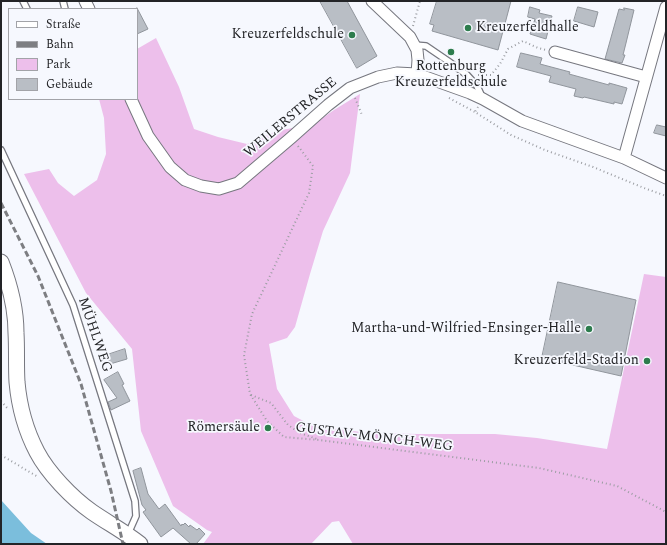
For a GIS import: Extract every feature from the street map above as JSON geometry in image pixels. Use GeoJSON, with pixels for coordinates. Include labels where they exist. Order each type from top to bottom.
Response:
{"type":"FeatureCollection","features":[{"type":"Feature","properties":{"kind":"main road"},"geometry":{"type":"LineString","coordinates":[[1,262],[8,280],[13,301],[16,331],[17,382],[21,405],[28,433],[37,453],[52,474],[68,492],[91,512],[140,544]]}},
{"type":"Feature","properties":{"kind":"street"},"geometry":{"type":"LineString","coordinates":[[372,1],[412,41],[417,50],[417,74]]}},
{"type":"Feature","properties":{"kind":"street"},"geometry":{"type":"LineString","coordinates":[[624,158],[646,77],[662,37],[666,7]]}},
{"type":"Feature","properties":{"kind":"street"},"geometry":{"type":"LineString","coordinates":[[555,52],[646,77]]}},
{"type":"Feature","properties":{"kind":"street","name":"WEILERSTRASSE"},"geometry":{"type":"LineString","coordinates":[[131,100],[148,136],[170,167],[185,180],[201,186],[219,189],[238,183],[328,105],[350,88],[378,77],[397,73],[417,74],[483,99],[522,120],[624,158],[666,178]]}},
{"type":"Feature","properties":{"kind":"lane"},"geometry":{"type":"LineString","coordinates":[[412,41],[426,46],[467,75],[477,86],[483,99]]}},
{"type":"Feature","properties":{"kind":"lane","name":"MÜHLWEG"},"geometry":{"type":"LineString","coordinates":[[1,150],[72,305],[135,501],[136,516],[128,535]]}},
{"type":"Feature","properties":{"kind":"path"},"geometry":{"type":"LineString","coordinates":[[412,41],[420,1]]}},
{"type":"Feature","properties":{"kind":"path"},"geometry":{"type":"LineString","coordinates":[[467,75],[491,75],[500,64],[508,49],[523,41],[538,48],[555,52]]}},
{"type":"Feature","properties":{"kind":"path"},"geometry":{"type":"LineString","coordinates":[[350,88],[362,115]]}},
{"type":"Feature","properties":{"kind":"path"},"geometry":{"type":"LineString","coordinates":[[446,97],[475,112],[511,135],[545,150],[666,196]]}},
{"type":"Feature","properties":{"kind":"path"},"geometry":{"type":"LineString","coordinates":[[475,112],[483,99]]}},
{"type":"Feature","properties":{"kind":"path","name":"GUSTAV-MÖNCH-WEG"},"geometry":{"type":"LineString","coordinates":[[292,137],[313,166],[309,193],[252,314],[244,355],[250,394],[267,422],[284,438],[319,440],[539,468],[618,486],[666,512]]}},
{"type":"Feature","properties":{"kind":"path"},"geometry":{"type":"LineString","coordinates":[[250,394],[271,404],[288,425],[300,433],[319,440]]}},
{"type":"Feature","properties":{"kind":"path"},"geometry":{"type":"LineString","coordinates":[[1,455],[39,478],[52,474]]}},
{"type":"Feature","properties":{"kind":"green space"},"geometry":{"type":"Polygon","coordinates":[[[156,38],[179,87],[194,129],[247,144],[276,131],[298,127],[304,131],[360,94],[350,173],[323,231],[295,327],[287,338],[269,344],[277,389],[294,416],[313,426],[369,433],[495,434],[537,438],[607,449],[644,274],[666,277],[666,544],[353,544],[339,521],[332,522],[311,544],[203,544],[212,532],[173,506],[141,431],[132,349],[86,293],[24,174],[49,169],[58,183],[74,196],[97,180],[106,154],[104,118],[99,100],[138,100],[138,48],[156,38]]]}},
{"type":"Feature","properties":{"kind":"water"},"geometry":{"type":"Polygon","coordinates":[[[1,500],[31,533],[47,544],[1,544],[1,500]]]}},
{"type":"Feature","properties":{"kind":"building","name":"Kreuzerfeldschule"},"geometry":{"type":"Polygon","coordinates":[[[320,1],[347,1],[377,56],[357,68],[320,1]]]}},
{"type":"Feature","properties":{"kind":"building","name":"Kreuzerfeldhalle"},"geometry":{"type":"Polygon","coordinates":[[[437,1],[511,1],[498,50],[432,31],[434,25],[430,24],[437,1]]]}},
{"type":"Feature","properties":{"kind":"building"},"geometry":{"type":"Polygon","coordinates":[[[530,7],[540,10],[539,13],[552,16],[546,39],[530,34],[535,19],[528,17],[530,7]]]}},
{"type":"Feature","properties":{"kind":"building"},"geometry":{"type":"Polygon","coordinates":[[[578,7],[598,12],[594,27],[574,21],[578,7]]]}},
{"type":"Feature","properties":{"kind":"building"},"geometry":{"type":"Polygon","coordinates":[[[624,8],[634,10],[622,63],[605,59],[619,9],[624,10],[624,8]]]}},
{"type":"Feature","properties":{"kind":"building"},"geometry":{"type":"Polygon","coordinates":[[[138,10],[148,29],[138,34],[138,10]]]}},
{"type":"Feature","properties":{"kind":"building"},"geometry":{"type":"Polygon","coordinates":[[[521,53],[542,58],[540,64],[570,72],[569,74],[609,85],[609,83],[627,88],[622,104],[614,102],[614,104],[574,96],[576,89],[549,82],[551,76],[517,67],[521,53]]]}},
{"type":"Feature","properties":{"kind":"building"},"geometry":{"type":"Polygon","coordinates":[[[657,125],[666,127],[666,136],[654,133],[657,125]]]}},
{"type":"Feature","properties":{"kind":"building","name":"Martha-und-Wilfried-Ensinger-Halle"},"geometry":{"type":"Polygon","coordinates":[[[558,282],[636,300],[621,376],[542,358],[558,282]]]}},
{"type":"Feature","properties":{"kind":"building"},"geometry":{"type":"Polygon","coordinates":[[[125,349],[127,359],[110,364],[107,355],[125,349]]]}},
{"type":"Feature","properties":{"kind":"building"},"geometry":{"type":"Polygon","coordinates":[[[118,372],[124,384],[122,385],[130,401],[111,410],[108,402],[117,398],[104,380],[118,372]]]}},
{"type":"Feature","properties":{"kind":"building"},"geometry":{"type":"Polygon","coordinates":[[[141,468],[148,494],[159,509],[165,504],[181,526],[185,523],[189,527],[190,525],[197,530],[199,528],[205,534],[196,544],[191,544],[173,528],[161,537],[143,512],[146,510],[142,505],[133,471],[141,468]]]}},
{"type":"Feature","properties":{"kind":"railway"},"geometry":{"type":"LineString","coordinates":[[1,203],[38,276],[81,384],[111,491],[123,544]]}},
{"type":"Feature","properties":{"kind":"place","name":"Kreuzerfeldhalle"},"geometry":{"type":"Point","coordinates":[468,28]}},
{"type":"Feature","properties":{"kind":"place","name":"Kreuzerfeldschule"},"geometry":{"type":"Point","coordinates":[352,35]}},
{"type":"Feature","properties":{"kind":"place","name":"Rottenburg Kreuzerfeldschule"},"geometry":{"type":"Point","coordinates":[451,52]}},
{"type":"Feature","properties":{"kind":"place","name":"Martha-und-Wilfried-Ensinger-Halle"},"geometry":{"type":"Point","coordinates":[589,329]}},
{"type":"Feature","properties":{"kind":"place","name":"Kreuzerfeld-Stadion"},"geometry":{"type":"Point","coordinates":[647,361]}},
{"type":"Feature","properties":{"kind":"place","name":"Römersäule"},"geometry":{"type":"Point","coordinates":[268,428]}}]}
